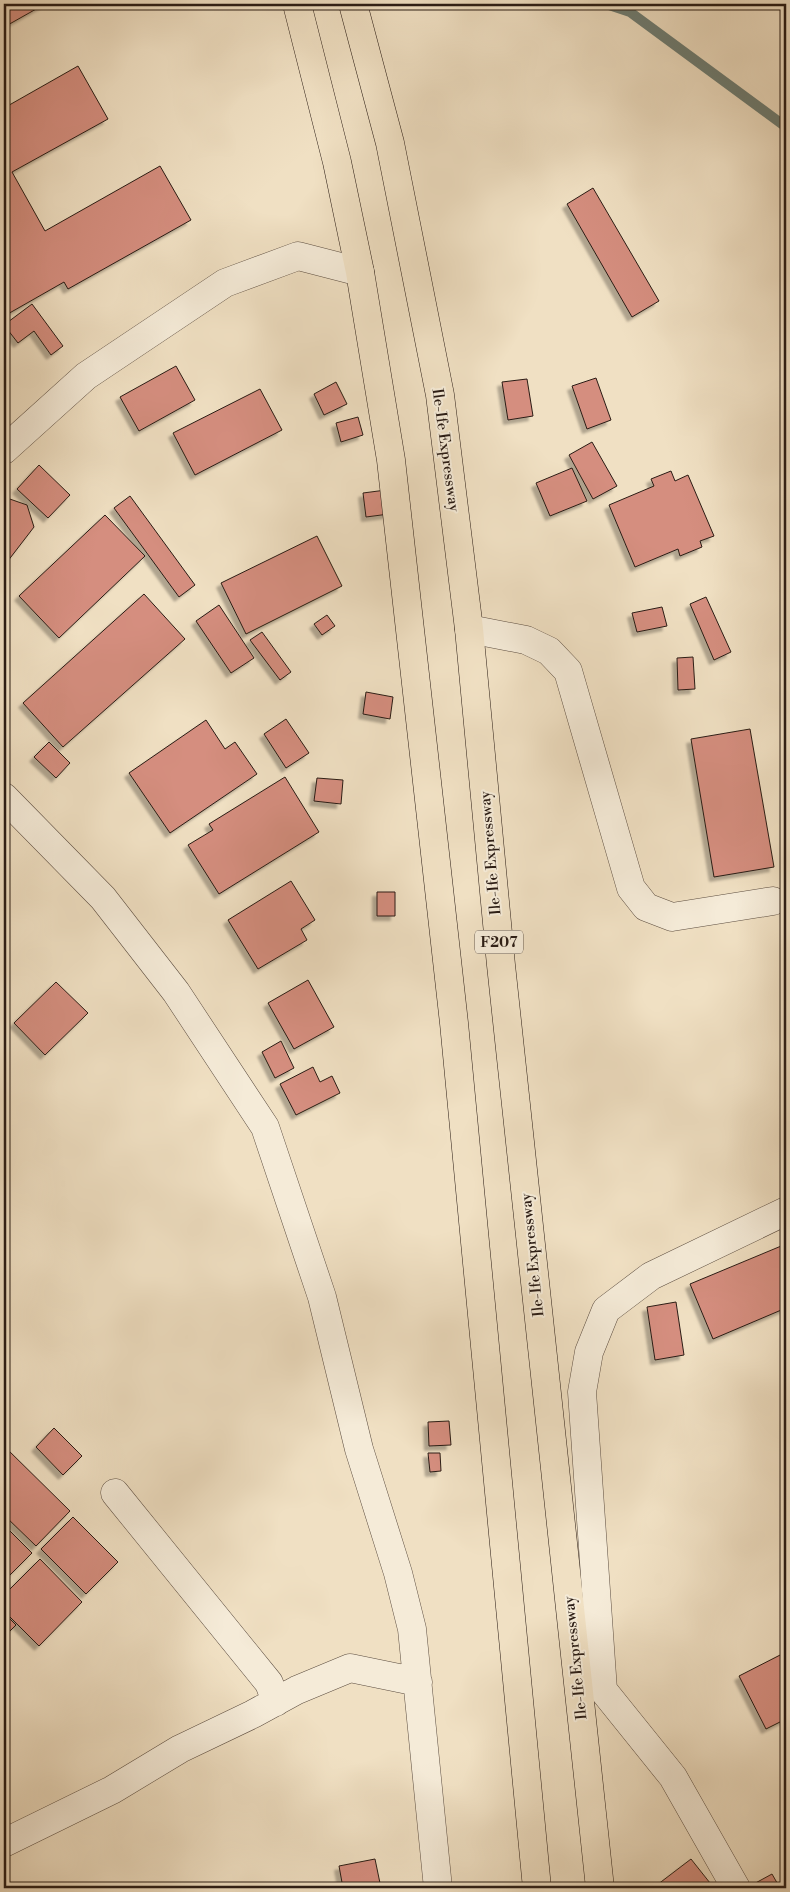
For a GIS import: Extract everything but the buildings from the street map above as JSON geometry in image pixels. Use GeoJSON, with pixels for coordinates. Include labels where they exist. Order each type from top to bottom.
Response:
{"type":"FeatureCollection","features":[{"type":"Feature","properties":{"kind":"main road"},"geometry":{"type":"LineString","coordinates":[[297,4],[337,162],[360,272],[391,460],[453,1014],[537,1888]]}},
{"type":"Feature","properties":{"kind":"main road","name":"Ile-Ife Expressway"},"geometry":{"type":"LineString","coordinates":[[353,4],[390,143],[440,395],[470,629],[501,965],[600,1888]]}},
{"type":"Feature","properties":{"kind":"street"},"geometry":{"type":"LineString","coordinates":[[4,450],[86,376],[225,283],[298,256],[360,272]]}},
{"type":"Feature","properties":{"kind":"street"},"geometry":{"type":"LineString","coordinates":[[470,629],[526,640],[549,651],[568,670],[631,888],[646,906],[672,917],[773,901]]}},
{"type":"Feature","properties":{"kind":"street"},"geometry":{"type":"LineString","coordinates":[[4,797],[103,898],[176,992],[265,1127],[322,1297],[359,1449],[398,1573],[412,1629],[438,1888]]}},
{"type":"Feature","properties":{"kind":"street"},"geometry":{"type":"LineString","coordinates":[[736,1888],[673,1777],[603,1690],[582,1392],[589,1352],[606,1310],[651,1276],[786,1211]]}},
{"type":"Feature","properties":{"kind":"street"},"geometry":{"type":"LineString","coordinates":[[115,1494],[269,1683],[276,1702]]}},
{"type":"Feature","properties":{"kind":"street"},"geometry":{"type":"LineString","coordinates":[[4,1843],[112,1790],[180,1749],[297,1690],[350,1668],[418,1682]]}},
{"type":"Feature","properties":{"kind":"waterway"},"geometry":{"type":"LineString","coordinates":[[606,4],[630,12],[786,127]]}}]}
